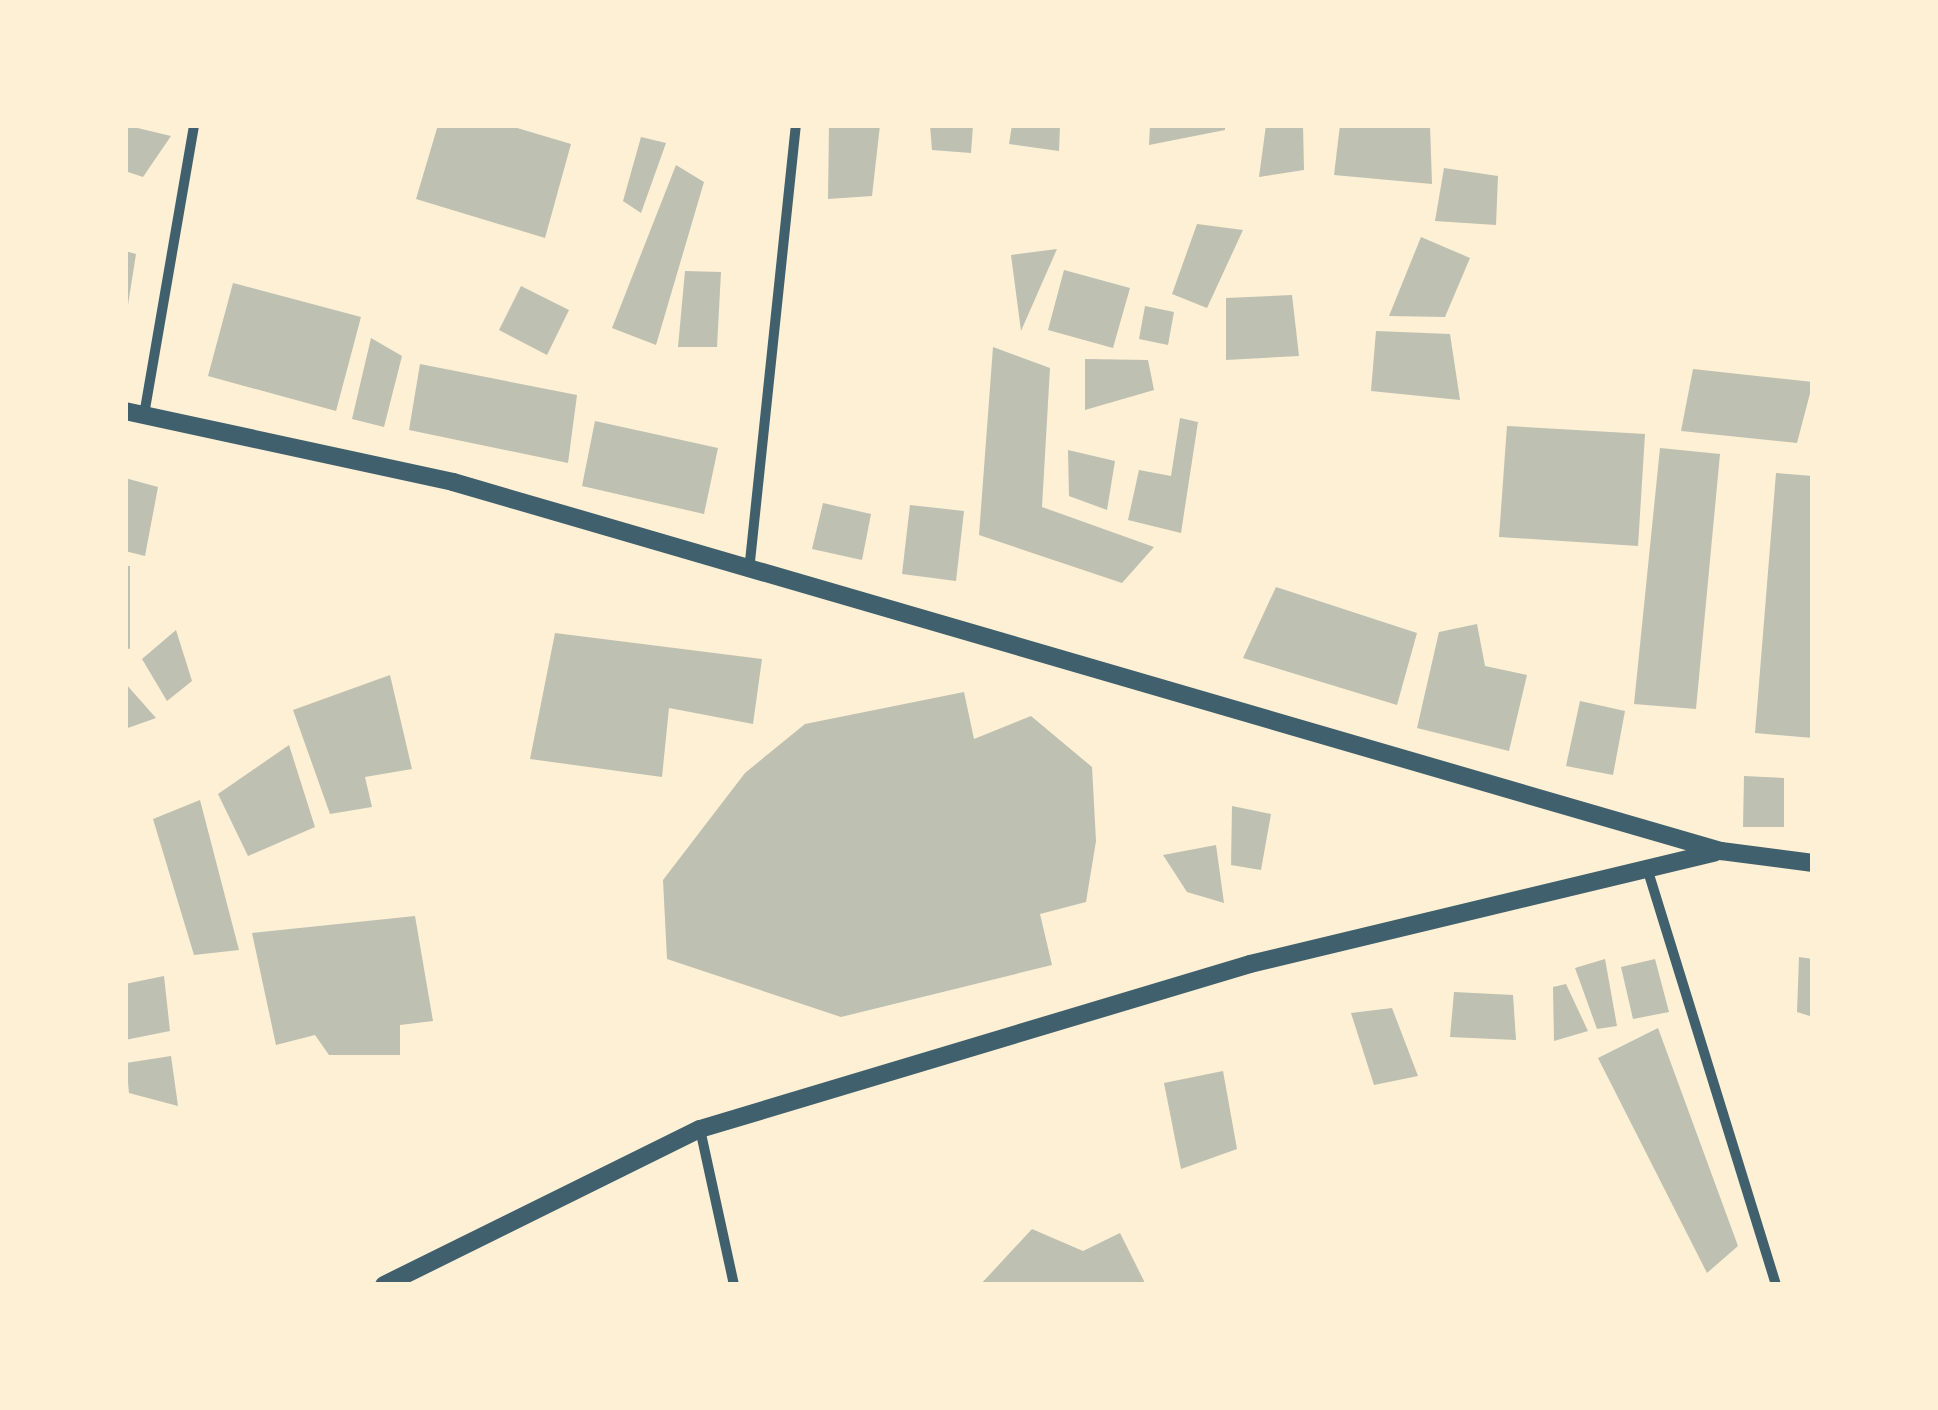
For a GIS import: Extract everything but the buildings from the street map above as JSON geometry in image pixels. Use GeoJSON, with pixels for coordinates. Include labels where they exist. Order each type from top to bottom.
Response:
{"type":"FeatureCollection","features":[{"type":"Feature","properties":{"kind":"street"},"geometry":{"type":"LineString","coordinates":[[144,415],[194,125]]}},
{"type":"Feature","properties":{"kind":"street"},"geometry":{"type":"LineString","coordinates":[[749,571],[796,125]]}},
{"type":"Feature","properties":{"kind":"street"},"geometry":{"type":"LineString","coordinates":[[125,411],[453,482],[1721,851],[1813,863]]}},
{"type":"Feature","properties":{"kind":"street"},"geometry":{"type":"LineString","coordinates":[[384,1285],[700,1128],[1250,964],[1721,851]]}},
{"type":"Feature","properties":{"kind":"street"},"geometry":{"type":"LineString","coordinates":[[1647,868],[1776,1285]]}},
{"type":"Feature","properties":{"kind":"street"},"geometry":{"type":"LineString","coordinates":[[700,1128],[734,1285]]}}]}
